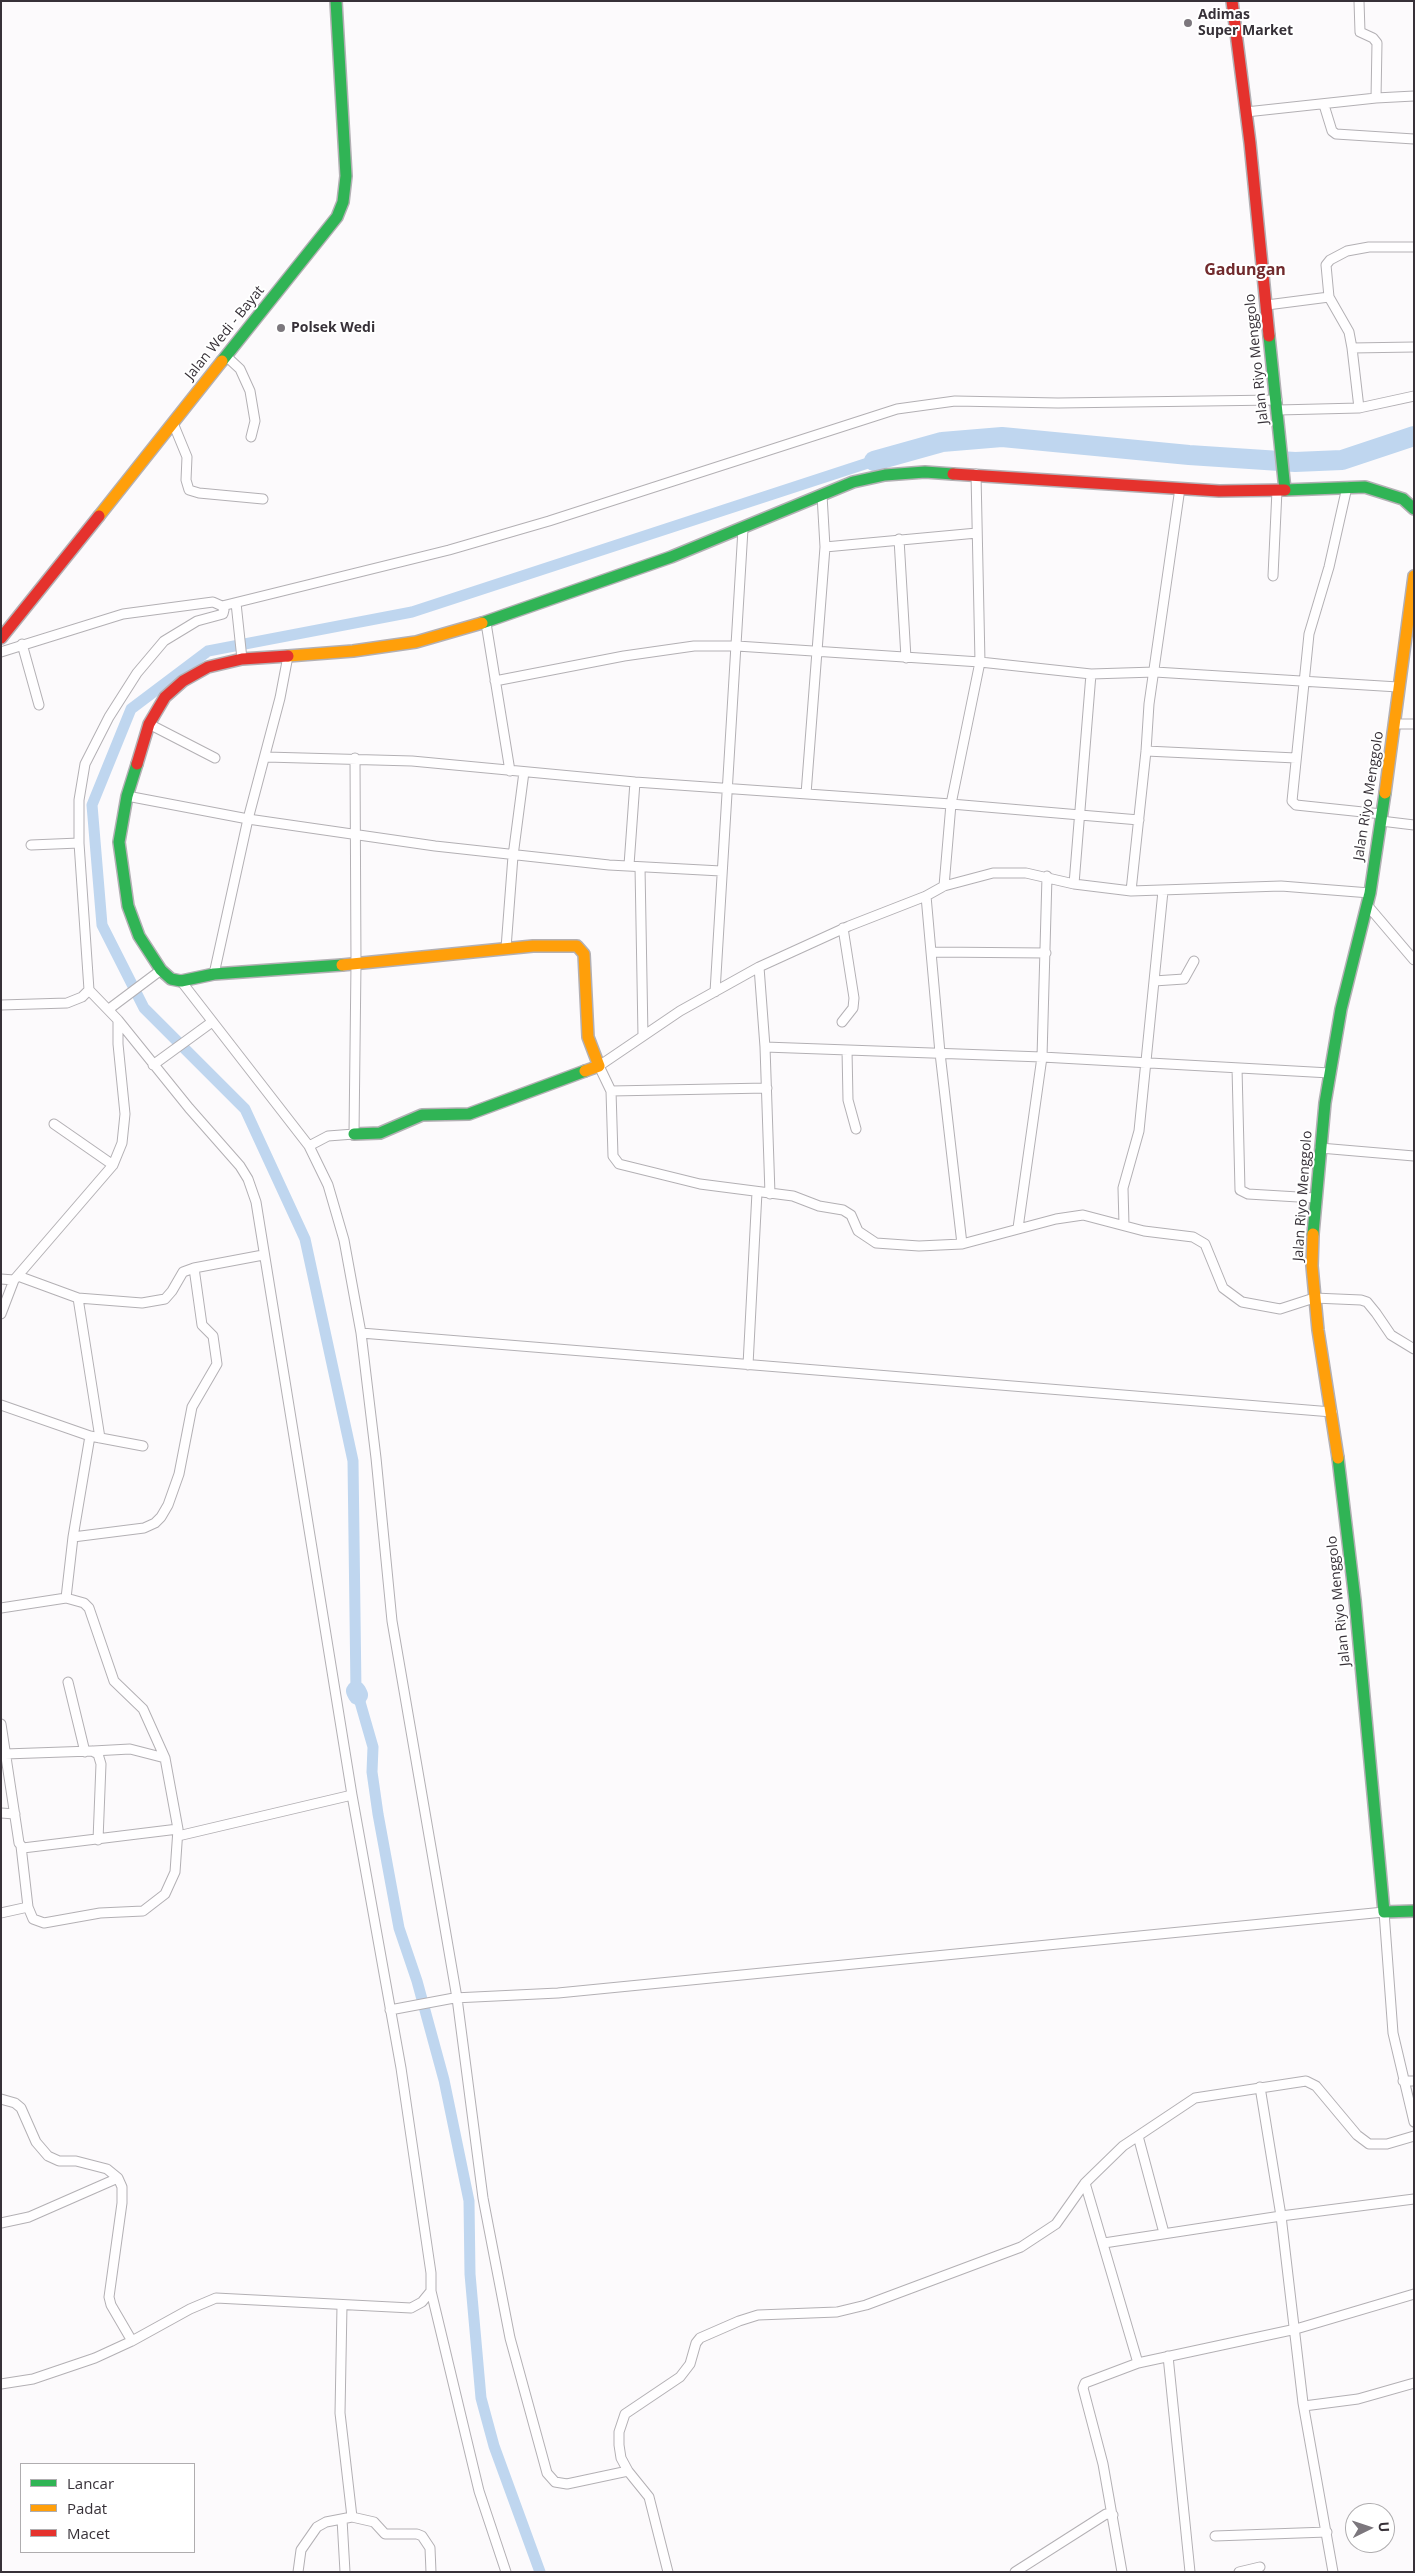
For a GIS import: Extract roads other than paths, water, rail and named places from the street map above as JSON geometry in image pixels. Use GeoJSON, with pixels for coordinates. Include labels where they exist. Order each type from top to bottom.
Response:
{"type":"FeatureCollection","features":[{"type":"Feature","properties":{"kind":"street","name":"Jalan Wedi - Bayat"},"geometry":{"type":"LineString","coordinates":[[1,638],[337,217],[342,202],[346,160],[336,1]]}},
{"type":"Feature","properties":{"kind":"street","name":"Jalan Riyo Menggolo"},"geometry":{"type":"LineString","coordinates":[[1232,1],[1278,405],[1282,488]]}},
{"type":"Feature","properties":{"kind":"street"},"geometry":{"type":"LineString","coordinates":[[1359,1],[1359,30],[1377,43],[1376,98]]}},
{"type":"Feature","properties":{"kind":"street"},"geometry":{"type":"LineString","coordinates":[[1246,112],[1376,98],[1414,96]]}},
{"type":"Feature","properties":{"kind":"street"},"geometry":{"type":"LineString","coordinates":[[1324,105],[1332,131],[1336,134],[1414,139]]}},
{"type":"Feature","properties":{"kind":"street"},"geometry":{"type":"LineString","coordinates":[[1359,408],[1349,332],[1329,297],[1326,265],[1339,254],[1369,247],[1414,247]]}},
{"type":"Feature","properties":{"kind":"street"},"geometry":{"type":"LineString","coordinates":[[1267,305],[1329,297]]}},
{"type":"Feature","properties":{"kind":"street"},"geometry":{"type":"LineString","coordinates":[[1352,348],[1414,346]]}},
{"type":"Feature","properties":{"kind":"street"},"geometry":{"type":"LineString","coordinates":[[226,356],[240,369],[250,391],[254,409],[254,430],[251,437]]}},
{"type":"Feature","properties":{"kind":"street"},"geometry":{"type":"LineString","coordinates":[[1,652],[123,614],[213,602],[222,606],[407,561],[531,526],[897,409],[955,401],[1278,405],[1359,408],[1414,396]]}},
{"type":"Feature","properties":{"kind":"street"},"geometry":{"type":"LineString","coordinates":[[173,423],[187,457],[186,480],[189,490],[199,493],[263,500]]}},
{"type":"Feature","properties":{"kind":"street"},"geometry":{"type":"LineString","coordinates":[[1413,506],[1388,492],[1365,487],[1219,491],[925,472],[885,475],[853,482],[671,558],[486,623],[416,642],[353,651],[288,656],[241,657],[208,667],[183,681],[165,697],[149,724],[127,796],[119,842],[128,906],[139,936],[158,973],[171,979],[181,981],[214,974],[356,964],[506,948],[566,946],[581,948],[584,957],[588,1037],[611,1091],[613,1156],[616,1163],[700,1184],[795,1197],[819,1206],[848,1212],[858,1232],[876,1243],[919,1246],[962,1244],[1018,1228],[1083,1215],[1144,1231],[1193,1237],[1205,1244],[1223,1288],[1228,1294],[1242,1302],[1280,1309],[1314,1298],[1347,1298],[1367,1302],[1391,1336],[1414,1349]]}},
{"type":"Feature","properties":{"kind":"street"},"geometry":{"type":"LineString","coordinates":[[944,886],[951,804],[980,662],[976,474]]}},
{"type":"Feature","properties":{"kind":"street"},"geometry":{"type":"LineString","coordinates":[[1347,487],[1329,566],[1309,634],[1303,681],[1293,804],[1414,825]]}},
{"type":"Feature","properties":{"kind":"street"},"geometry":{"type":"LineString","coordinates":[[1130,891],[1139,820],[1149,704],[1180,488]]}},
{"type":"Feature","properties":{"kind":"street"},"geometry":{"type":"LineString","coordinates":[[1273,576],[1282,488]]}},
{"type":"Feature","properties":{"kind":"street"},"geometry":{"type":"LineString","coordinates":[[806,794],[825,547],[822,495]]}},
{"type":"Feature","properties":{"kind":"street"},"geometry":{"type":"LineString","coordinates":[[715,992],[743,529]]}},
{"type":"Feature","properties":{"kind":"street"},"geometry":{"type":"LineString","coordinates":[[825,547],[977,533]]}},
{"type":"Feature","properties":{"kind":"street"},"geometry":{"type":"LineString","coordinates":[[899,539],[906,658]]}},
{"type":"Feature","properties":{"kind":"street","name":"Jalan Riyo Menggolo"},"geometry":{"type":"LineString","coordinates":[[1384,1912],[1355,1600],[1332,1412],[1314,1298],[1312,1266],[1315,1198],[1330,1073],[1340,1009],[1368,906],[1396,724],[1398,686],[1411,626],[1414,576]]}},
{"type":"Feature","properties":{"kind":"street"},"geometry":{"type":"LineString","coordinates":[[236,603],[241,657]]}},
{"type":"Feature","properties":{"kind":"street"},"geometry":{"type":"LineString","coordinates":[[222,606],[223,614],[197,621],[164,641],[137,673],[109,717],[83,772],[79,800],[79,843],[89,990],[111,1007],[118,1020],[240,1166],[248,1179],[256,1202],[263,1255],[272,1299],[352,1795],[392,2009],[431,2273],[431,2291],[479,2491],[506,2572]]}},
{"type":"Feature","properties":{"kind":"street"},"geometry":{"type":"LineString","coordinates":[[486,623],[510,771]]}},
{"type":"Feature","properties":{"kind":"street"},"geometry":{"type":"LineString","coordinates":[[22,644],[39,705]]}},
{"type":"Feature","properties":{"kind":"street"},"geometry":{"type":"LineString","coordinates":[[495,682],[677,647],[737,646],[980,662],[1091,674],[1155,672],[1398,686]]}},
{"type":"Feature","properties":{"kind":"street"},"geometry":{"type":"LineString","coordinates":[[214,974],[248,819],[266,758],[288,656]]}},
{"type":"Feature","properties":{"kind":"street"},"geometry":{"type":"LineString","coordinates":[[1074,884],[1078,814],[1091,674]]}},
{"type":"Feature","properties":{"kind":"street"},"geometry":{"type":"LineString","coordinates":[[149,724],[215,758]]}},
{"type":"Feature","properties":{"kind":"street"},"geometry":{"type":"LineString","coordinates":[[1396,724],[1414,724]]}},
{"type":"Feature","properties":{"kind":"street"},"geometry":{"type":"LineString","coordinates":[[1146,750],[1296,758]]}},
{"type":"Feature","properties":{"kind":"street"},"geometry":{"type":"LineString","coordinates":[[266,758],[355,758],[412,761],[635,782],[951,804],[1139,820]]}},
{"type":"Feature","properties":{"kind":"street"},"geometry":{"type":"LineString","coordinates":[[354,1134],[356,964],[355,758]]}},
{"type":"Feature","properties":{"kind":"street"},"geometry":{"type":"LineString","coordinates":[[506,948],[513,856],[524,772]]}},
{"type":"Feature","properties":{"kind":"street"},"geometry":{"type":"LineString","coordinates":[[629,866],[635,782]]}},
{"type":"Feature","properties":{"kind":"street"},"geometry":{"type":"LineString","coordinates":[[127,796],[248,819],[513,856],[640,867],[721,871]]}},
{"type":"Feature","properties":{"kind":"street"},"geometry":{"type":"LineString","coordinates":[[31,845],[79,843]]}},
{"type":"Feature","properties":{"kind":"street"},"geometry":{"type":"LineString","coordinates":[[640,867],[643,1036]]}},
{"type":"Feature","properties":{"kind":"street"},"geometry":{"type":"LineString","coordinates":[[309,1146],[328,1136],[380,1134],[422,1115],[469,1114],[599,1066],[643,1036],[759,967],[844,928],[926,896],[944,886],[1004,872],[1047,876],[1074,884],[1130,891],[1281,886],[1370,894]]}},
{"type":"Feature","properties":{"kind":"street"},"geometry":{"type":"LineString","coordinates":[[1018,1228],[1042,1057],[1047,876]]}},
{"type":"Feature","properties":{"kind":"street"},"geometry":{"type":"LineString","coordinates":[[1124,1225],[1123,1188],[1137,1144],[1148,1064],[1163,891]]}},
{"type":"Feature","properties":{"kind":"street"},"geometry":{"type":"LineString","coordinates":[[926,896],[940,1053],[962,1244]]}},
{"type":"Feature","properties":{"kind":"street"},"geometry":{"type":"LineString","coordinates":[[1368,906],[1414,960]]}},
{"type":"Feature","properties":{"kind":"street"},"geometry":{"type":"LineString","coordinates":[[842,1022],[853,1008],[854,998],[844,928]]}},
{"type":"Feature","properties":{"kind":"street"},"geometry":{"type":"LineString","coordinates":[[932,952],[1046,953]]}},
{"type":"Feature","properties":{"kind":"street"},"geometry":{"type":"LineString","coordinates":[[1154,982],[1184,979],[1194,960]]}},
{"type":"Feature","properties":{"kind":"street"},"geometry":{"type":"LineString","coordinates":[[759,967],[767,1088],[770,1194]]}},
{"type":"Feature","properties":{"kind":"street"},"geometry":{"type":"LineString","coordinates":[[111,1007],[158,973]]}},
{"type":"Feature","properties":{"kind":"street"},"geometry":{"type":"LineString","coordinates":[[181,981],[210,1023],[309,1146],[328,1185],[344,1240],[361,1333],[376,1458],[392,1622],[455,1998],[483,2198],[510,2338],[547,2473],[555,2482],[567,2484],[628,2471]]}},
{"type":"Feature","properties":{"kind":"street"},"geometry":{"type":"LineString","coordinates":[[1,1005],[67,1002],[82,997],[89,990]]}},
{"type":"Feature","properties":{"kind":"street"},"geometry":{"type":"LineString","coordinates":[[1,1314],[16,1278],[113,1165],[122,1143],[125,1127],[118,1020]]}},
{"type":"Feature","properties":{"kind":"street"},"geometry":{"type":"LineString","coordinates":[[155,1063],[210,1023]]}},
{"type":"Feature","properties":{"kind":"street"},"geometry":{"type":"LineString","coordinates":[[765,1047],[1042,1057],[1330,1073]]}},
{"type":"Feature","properties":{"kind":"street"},"geometry":{"type":"LineString","coordinates":[[847,1050],[848,1100],[856,1129]]}},
{"type":"Feature","properties":{"kind":"street"},"geometry":{"type":"LineString","coordinates":[[1237,1068],[1240,1190],[1248,1194],[1315,1198]]}},
{"type":"Feature","properties":{"kind":"street"},"geometry":{"type":"LineString","coordinates":[[611,1091],[767,1088]]}},
{"type":"Feature","properties":{"kind":"street"},"geometry":{"type":"LineString","coordinates":[[54,1124],[113,1165]]}},
{"type":"Feature","properties":{"kind":"street"},"geometry":{"type":"LineString","coordinates":[[1320,1148],[1414,1156]]}},
{"type":"Feature","properties":{"kind":"street"},"geometry":{"type":"LineString","coordinates":[[748,1365],[756,1192]]}},
{"type":"Feature","properties":{"kind":"street"},"geometry":{"type":"LineString","coordinates":[[1,1279],[16,1278],[78,1298],[118,1303],[161,1301],[172,1291],[183,1272],[194,1268],[263,1255]]}},
{"type":"Feature","properties":{"kind":"street"},"geometry":{"type":"LineString","coordinates":[[72,1537],[144,1528],[155,1523],[168,1505],[179,1474],[192,1407],[217,1364],[213,1336],[202,1325],[194,1268]]}},
{"type":"Feature","properties":{"kind":"street"},"geometry":{"type":"LineString","coordinates":[[78,1298],[100,1438]]}},
{"type":"Feature","properties":{"kind":"street"},"geometry":{"type":"LineString","coordinates":[[361,1333],[1332,1412]]}},
{"type":"Feature","properties":{"kind":"street"},"geometry":{"type":"LineString","coordinates":[[1,1404],[90,1436],[143,1446]]}},
{"type":"Feature","properties":{"kind":"street"},"geometry":{"type":"LineString","coordinates":[[66,1598],[72,1537],[90,1436]]}},
{"type":"Feature","properties":{"kind":"street"},"geometry":{"type":"LineString","coordinates":[[1,1608],[66,1598],[88,1606],[114,1681],[144,1709],[165,1758],[178,1832],[175,1872],[170,1885],[158,1901],[143,1911],[100,1913],[44,1923],[33,1919],[28,1907],[21,1846],[1,1724]]}},
{"type":"Feature","properties":{"kind":"street"},"geometry":{"type":"LineString","coordinates":[[68,1682],[89,1751]]}},
{"type":"Feature","properties":{"kind":"street"},"geometry":{"type":"LineString","coordinates":[[5,1754],[130,1749],[165,1758]]}},
{"type":"Feature","properties":{"kind":"street"},"geometry":{"type":"LineString","coordinates":[[89,1751],[98,1754],[101,1760],[98,1840]]}},
{"type":"Feature","properties":{"kind":"street"},"geometry":{"type":"LineString","coordinates":[[21,1846],[28,1848],[178,1832],[352,1795]]}},
{"type":"Feature","properties":{"kind":"street"},"geometry":{"type":"LineString","coordinates":[[1,1813],[15,1814]]}},
{"type":"Feature","properties":{"kind":"street"},"geometry":{"type":"LineString","coordinates":[[1,1913],[28,1907]]}},
{"type":"Feature","properties":{"kind":"street"},"geometry":{"type":"LineString","coordinates":[[392,2009],[455,1998],[577,1992],[1384,1912],[1414,1911]]}},
{"type":"Feature","properties":{"kind":"street"},"geometry":{"type":"LineString","coordinates":[[1384,1912],[1393,2033],[1414,2122]]}},
{"type":"Feature","properties":{"kind":"street"},"geometry":{"type":"LineString","coordinates":[[668,2572],[649,2497],[628,2471],[621,2458],[619,2432],[625,2414],[680,2377],[690,2364],[696,2343],[700,2338],[758,2315],[837,2312],[866,2305],[1021,2247],[1056,2224],[1085,2183],[1123,2146],[1195,2098],[1302,2081],[1313,2083],[1357,2135],[1369,2144],[1387,2144],[1414,2136]]}},
{"type":"Feature","properties":{"kind":"street"},"geometry":{"type":"LineString","coordinates":[[1403,2081],[1414,2081]]}},
{"type":"Feature","properties":{"kind":"street"},"geometry":{"type":"LineString","coordinates":[[1260,2087],[1281,2216],[1304,2406],[1333,2572]]}},
{"type":"Feature","properties":{"kind":"street"},"geometry":{"type":"LineString","coordinates":[[1,2099],[15,2103],[21,2108],[36,2142],[48,2156],[59,2161],[76,2161],[107,2169],[118,2178],[122,2187],[122,2203],[109,2297],[111,2305],[132,2341]]}},
{"type":"Feature","properties":{"kind":"street"},"geometry":{"type":"LineString","coordinates":[[1138,2136],[1164,2233]]}},
{"type":"Feature","properties":{"kind":"street"},"geometry":{"type":"LineString","coordinates":[[1,2223],[29,2217],[118,2178]]}},
{"type":"Feature","properties":{"kind":"street"},"geometry":{"type":"LineString","coordinates":[[1085,2183],[1138,2363]]}},
{"type":"Feature","properties":{"kind":"street"},"geometry":{"type":"LineString","coordinates":[[1104,2243],[1281,2216],[1414,2199]]}},
{"type":"Feature","properties":{"kind":"street"},"geometry":{"type":"LineString","coordinates":[[1,2384],[33,2379],[95,2358],[132,2341],[190,2308],[216,2298],[342,2306],[412,2308],[422,2302],[431,2291]]}},
{"type":"Feature","properties":{"kind":"street"},"geometry":{"type":"LineString","coordinates":[[1122,2572],[1114,2515],[1083,2388],[1090,2381],[1138,2363],[1296,2329],[1414,2294]]}},
{"type":"Feature","properties":{"kind":"street"},"geometry":{"type":"LineString","coordinates":[[342,2306],[340,2413],[352,2517]]}},
{"type":"Feature","properties":{"kind":"street"},"geometry":{"type":"LineString","coordinates":[[1168,2356],[1190,2572]]}},
{"type":"Feature","properties":{"kind":"street"},"geometry":{"type":"LineString","coordinates":[[1304,2406],[1358,2399],[1414,2383]]}},
{"type":"Feature","properties":{"kind":"street"},"geometry":{"type":"LineString","coordinates":[[1015,2572],[1106,2514],[1114,2515]]}},
{"type":"Feature","properties":{"kind":"street"},"geometry":{"type":"LineString","coordinates":[[298,2572],[301,2550],[317,2527],[322,2523],[352,2517],[374,2522],[384,2534],[417,2534],[422,2536],[430,2548],[431,2572]]}},
{"type":"Feature","properties":{"kind":"street"},"geometry":{"type":"LineString","coordinates":[[342,2519],[345,2572]]}},
{"type":"Feature","properties":{"kind":"street"},"geometry":{"type":"LineString","coordinates":[[1214,2536],[1327,2532]]}},
{"type":"Feature","properties":{"kind":"street"},"geometry":{"type":"LineString","coordinates":[[1239,2572],[1260,2567]]}},
{"type":"Feature","properties":{"kind":"waterway"},"geometry":{"type":"LineString","coordinates":[[874,461],[942,442],[1002,437],[1189,455],[1295,462],[1342,460],[1414,436]]}},
{"type":"Feature","properties":{"kind":"waterway"},"geometry":{"type":"LineString","coordinates":[[356,1691],[353,1461],[305,1239],[245,1109],[144,1008],[102,925],[92,805],[131,709],[208,651],[412,612],[874,461]]}},
{"type":"Feature","properties":{"kind":"waterway"},"geometry":{"type":"LineString","coordinates":[[356,1691],[358,1695]]}},
{"type":"Feature","properties":{"kind":"waterway"},"geometry":{"type":"LineString","coordinates":[[358,1695],[373,1747],[372,1772],[378,1814],[399,1928],[417,1981],[444,2080],[469,2201],[470,2274],[481,2398],[494,2446],[540,2572]]}},
{"type":"Feature","properties":{"kind":"place","name":"Adimas Super Market"},"geometry":{"type":"Point","coordinates":[1188,23]}},
{"type":"Feature","properties":{"kind":"place","name":"Polsek Wedi"},"geometry":{"type":"Point","coordinates":[281,328]}},
{"type":"Feature","properties":{"kind":"district","name":"Gadungan"},"geometry":{"type":"Point","coordinates":[1245,270]}}]}
